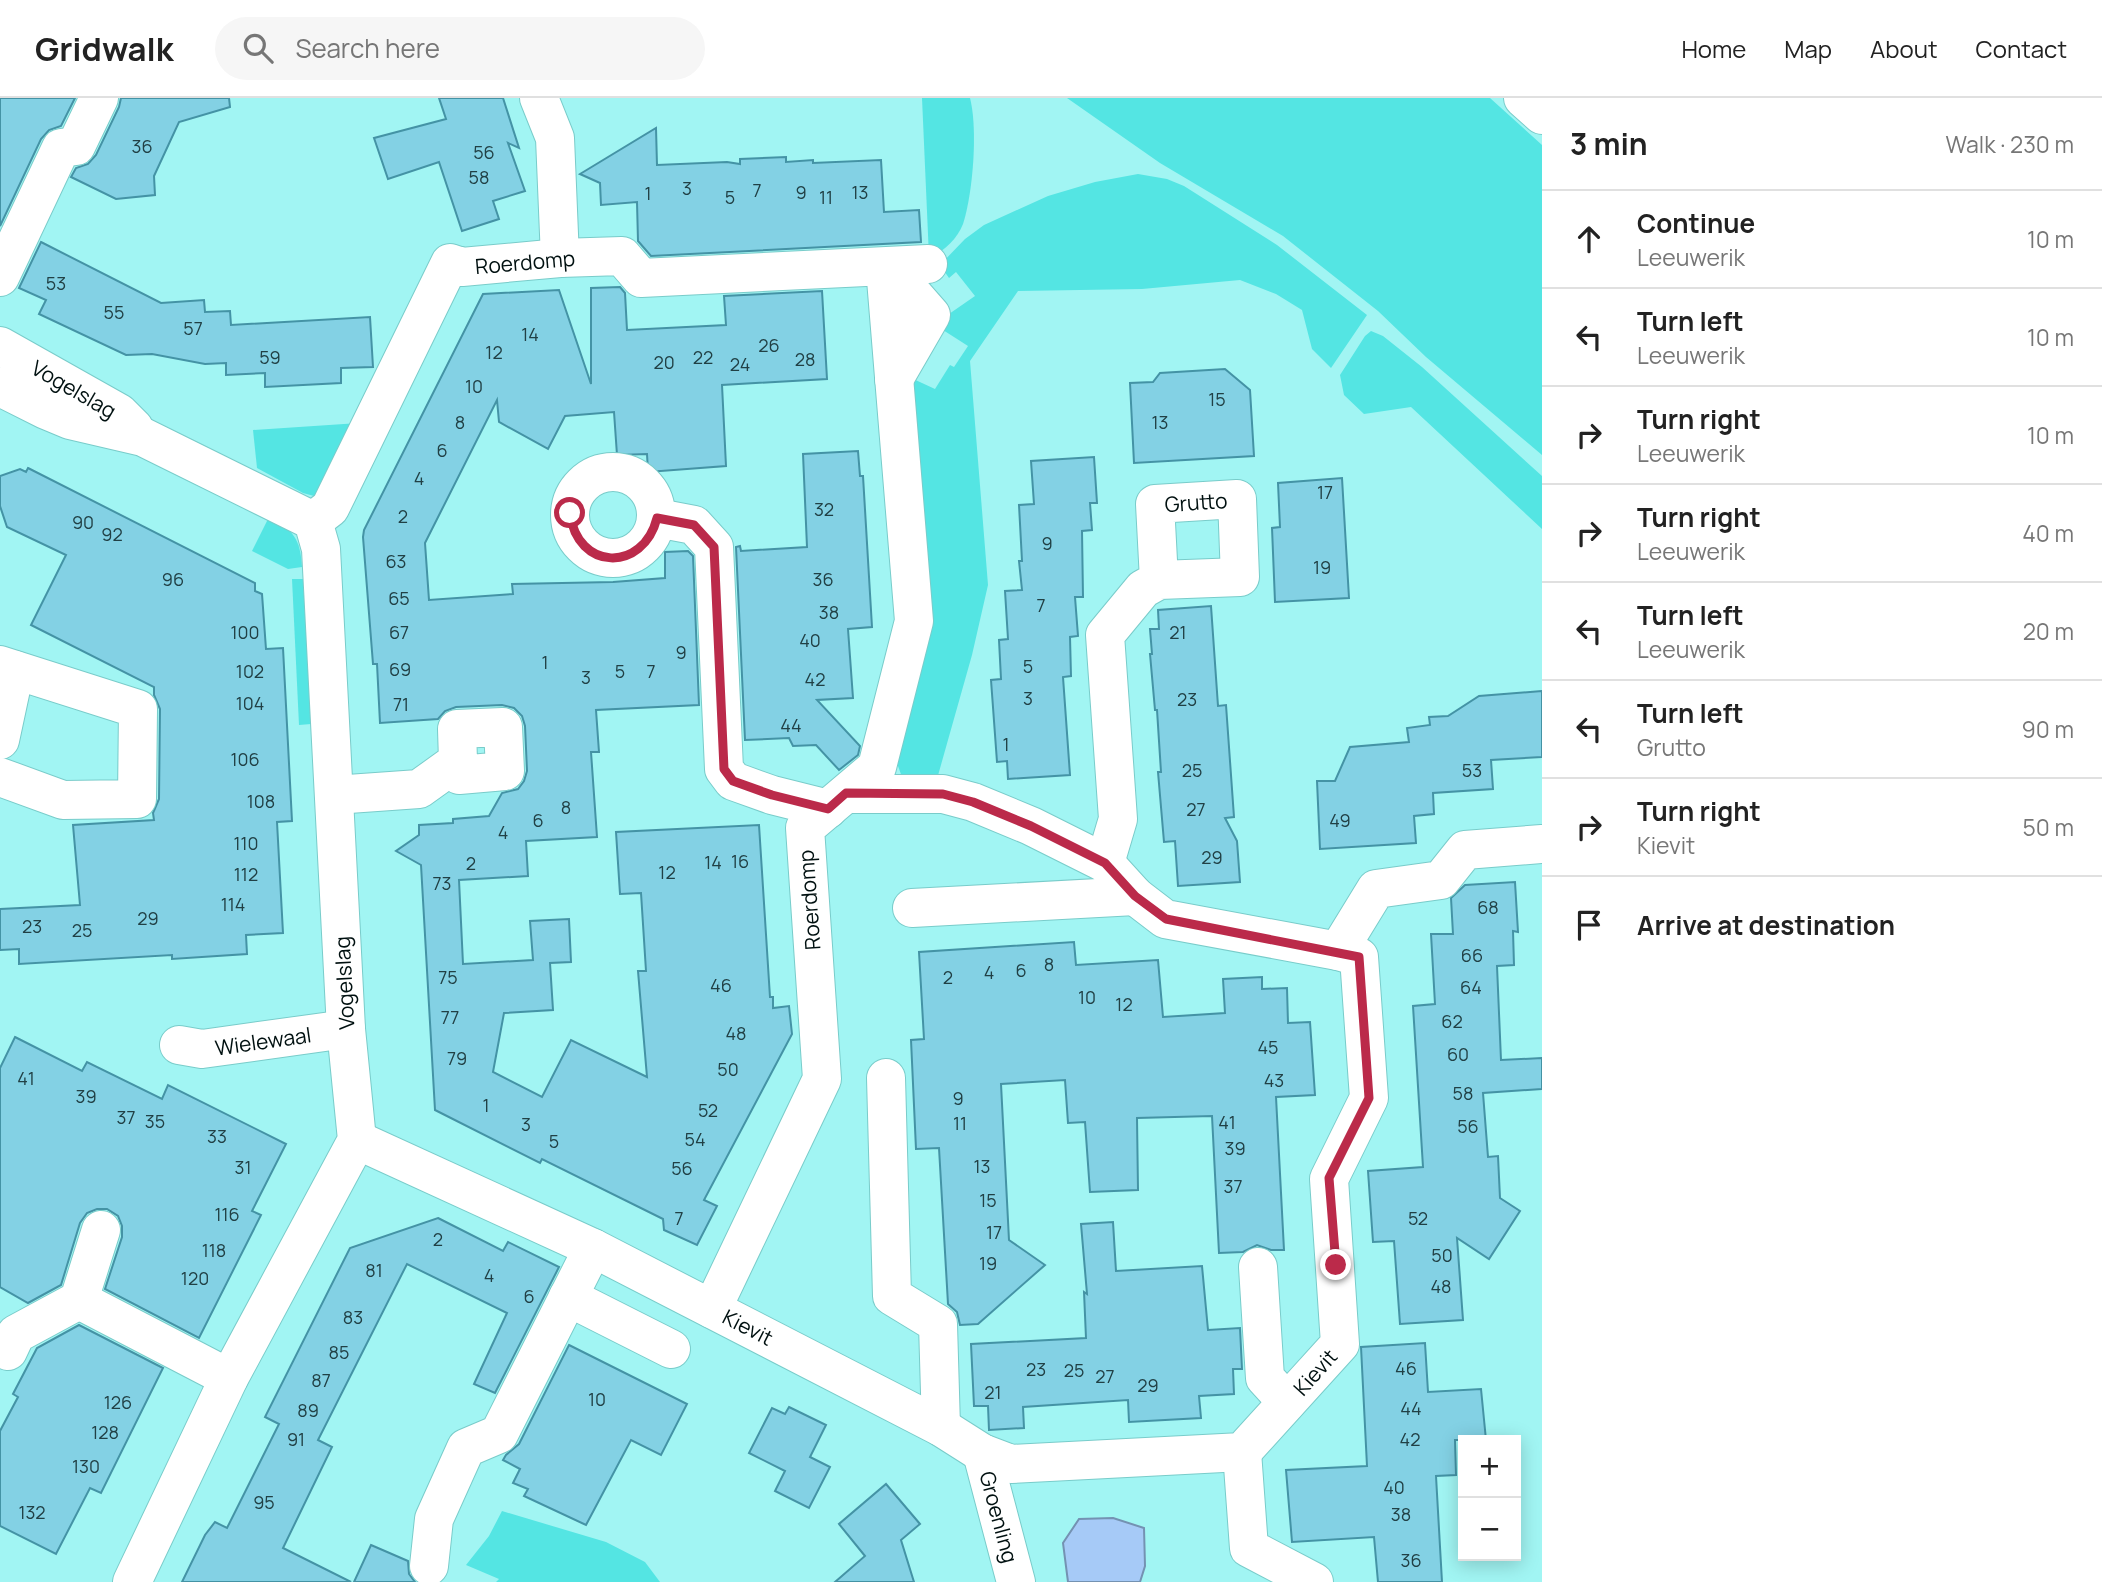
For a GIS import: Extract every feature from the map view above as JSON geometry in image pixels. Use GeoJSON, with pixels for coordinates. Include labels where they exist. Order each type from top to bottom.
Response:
{"type":"FeatureCollection","features":[{"type":"Feature","properties":{"kind":"street"},"geometry":{"type":"LineString","coordinates":[[0,277],[61,148],[76,146],[99,98]]}},
{"type":"Feature","properties":{"kind":"street"},"geometry":{"type":"LineString","coordinates":[[539,98],[555,138],[561,258]]}},
{"type":"Feature","properties":{"kind":"street"},"geometry":{"type":"LineString","coordinates":[[1523,98],[1542,115]]}},
{"type":"Feature","properties":{"kind":"street","name":"Roerdomp"},"geometry":{"type":"LineString","coordinates":[[313,521],[330,508],[450,263],[462,267],[561,258],[622,256],[641,278],[928,264]]}},
{"type":"Feature","properties":{"kind":"street","name":"Roerdomp"},"geometry":{"type":"LineString","coordinates":[[712,1309],[822,1079],[805,828],[877,767],[914,621],[887,267]]}},
{"type":"Feature","properties":{"kind":"street","name":"Vogelslag"},"geometry":{"type":"LineString","coordinates":[[0,346],[119,413],[143,437]]}},
{"type":"Feature","properties":{"kind":"street","name":"Vogelslag"},"geometry":{"type":"LineString","coordinates":[[0,387],[70,420],[143,437],[313,521],[321,549],[346,1029],[356,1140]]}},
{"type":"Feature","properties":{"kind":"street"},"geometry":{"type":"LineString","coordinates":[[657,518],[694,525],[714,547],[724,769],[733,781],[772,795],[837,801],[943,794],[973,802],[1031,826],[1105,863],[1135,896],[1166,919],[1338,951],[1376,889],[1441,880],[1465,850],[1542,844]]}},
{"type":"Feature","properties":{"kind":"street"},"geometry":{"type":"LineString","coordinates":[[1105,863],[1118,819],[1105,635],[1143,589],[1158,580]]}},
{"type":"Feature","properties":{"kind":"street"},"geometry":{"type":"LineString","coordinates":[[0,740],[8,668],[138,709],[137,799],[63,800],[0,776]]}},
{"type":"Feature","properties":{"kind":"street"},"geometry":{"type":"LineString","coordinates":[[334,795],[419,789],[458,761]]}},
{"type":"Feature","properties":{"kind":"street"},"geometry":{"type":"LineString","coordinates":[[912,908],[1135,896]]}},
{"type":"Feature","properties":{"kind":"street","name":"Kievit"},"geometry":{"type":"LineString","coordinates":[[356,1140],[593,1248],[941,1427],[982,1453],[1011,1464],[1242,1452],[1340,1344],[1329,1178],[1369,1098],[1359,957],[1338,951]]}},
{"type":"Feature","properties":{"kind":"street","name":"Wielewaal"},"geometry":{"type":"LineString","coordinates":[[179,1045],[202,1049],[346,1029]]}},
{"type":"Feature","properties":{"kind":"street"},"geometry":{"type":"LineString","coordinates":[[886,1078],[892,1296],[938,1324],[941,1427]]}},
{"type":"Feature","properties":{"kind":"street"},"geometry":{"type":"LineString","coordinates":[[132,1582],[229,1378],[356,1140]]}},
{"type":"Feature","properties":{"kind":"street"},"geometry":{"type":"LineString","coordinates":[[0,1346],[8,1351],[16,1334],[79,1300],[101,1230]]}},
{"type":"Feature","properties":{"kind":"street"},"geometry":{"type":"LineString","coordinates":[[429,1566],[434,1519],[466,1448],[499,1434],[593,1248]]}},
{"type":"Feature","properties":{"kind":"street","name":"Kievit"},"geometry":{"type":"LineString","coordinates":[[1258,1267],[1265,1378],[1287,1402]]}},
{"type":"Feature","properties":{"kind":"street"},"geometry":{"type":"LineString","coordinates":[[568,1297],[671,1349]]}},
{"type":"Feature","properties":{"kind":"street"},"geometry":{"type":"LineString","coordinates":[[79,1300],[229,1378]]}},
{"type":"Feature","properties":{"kind":"street"},"geometry":{"type":"LineString","coordinates":[[1242,1452],[1248,1548],[1314,1582]]}},
{"type":"Feature","properties":{"kind":"street","name":"Groenling"},"geometry":{"type":"LineString","coordinates":[[982,1453],[1016,1582]]}},
{"type":"Feature","properties":{"kind":"shaded area"},"geometry":{"type":"Polygon","coordinates":[[[922,98],[970,98],[974,126],[972,179],[963,224],[949,245],[929,257],[922,98]]]}},
{"type":"Feature","properties":{"kind":"shaded area"},"geometry":{"type":"Polygon","coordinates":[[[1067,98],[1490,98],[1542,145],[1542,455],[1426,357],[1378,311],[1283,236],[1160,163],[1067,98]]]}},
{"type":"Feature","properties":{"kind":"shaded area"},"geometry":{"type":"Polygon","coordinates":[[[1138,174],[1167,179],[1184,186],[1277,245],[1367,315],[1331,368],[1312,349],[1302,310],[1276,294],[1240,280],[1142,289],[1018,291],[970,361],[988,585],[972,655],[937,779],[902,777],[894,755],[909,377],[935,389],[950,365],[954,367],[968,346],[943,330],[949,314],[975,296],[956,272],[949,278],[940,265],[965,239],[984,225],[1048,196],[1095,182],[1138,174]]]}},
{"type":"Feature","properties":{"kind":"shaded area"},"geometry":{"type":"Polygon","coordinates":[[[1371,331],[1383,336],[1422,367],[1542,476],[1542,529],[1411,407],[1364,414],[1344,395],[1340,375],[1371,331]]]}},
{"type":"Feature","properties":{"kind":"shaded area"},"geometry":{"type":"Polygon","coordinates":[[[359,423],[328,486],[314,496],[303,493],[257,468],[253,430],[359,423]]]}},
{"type":"Feature","properties":{"kind":"shaded area"},"geometry":{"type":"Polygon","coordinates":[[[269,517],[294,536],[300,549],[302,567],[288,569],[252,551],[269,517]]]}},
{"type":"Feature","properties":{"kind":"shaded area"},"geometry":{"type":"Polygon","coordinates":[[[292,579],[303,579],[311,724],[299,725],[292,579]]]}},
{"type":"Feature","properties":{"kind":"shaded area"},"geometry":{"type":"Polygon","coordinates":[[[502,1511],[606,1542],[645,1562],[660,1582],[496,1582],[499,1579],[466,1565],[489,1536],[502,1511]]]}},
{"type":"Feature","properties":{"kind":"shaded area"},"geometry":{"type":"Polygon","coordinates":[[[1113,1518],[1144,1528],[1145,1566],[1140,1582],[1068,1582],[1063,1543],[1079,1519],[1113,1518]]]}},
{"type":"Feature","properties":{"kind":"building"},"geometry":{"type":"Polygon","coordinates":[[[0,98],[75,98],[61,126],[49,130],[41,139],[0,226],[0,98]]]}},
{"type":"Feature","properties":{"kind":"building"},"geometry":{"type":"Polygon","coordinates":[[[121,98],[229,98],[230,107],[179,122],[154,176],[155,195],[116,199],[71,177],[76,168],[88,164],[96,155],[121,98]]]}},
{"type":"Feature","properties":{"kind":"building"},"geometry":{"type":"Polygon","coordinates":[[[439,98],[503,98],[519,148],[508,143],[525,191],[493,201],[499,219],[462,231],[439,162],[388,179],[374,138],[446,119],[439,98]]]}},
{"type":"Feature","properties":{"kind":"building"},"geometry":{"type":"Polygon","coordinates":[[[656,128],[657,165],[727,162],[740,164],[740,159],[786,157],[786,162],[813,160],[813,163],[881,160],[884,212],[919,210],[921,242],[651,256],[638,241],[637,202],[601,205],[600,183],[580,174],[656,128]]]}},
{"type":"Feature","properties":{"kind":"building"},"geometry":{"type":"Polygon","coordinates":[[[41,242],[161,303],[204,300],[205,312],[230,311],[231,325],[370,317],[373,367],[341,368],[341,383],[265,387],[265,373],[226,375],[226,363],[205,364],[152,354],[126,355],[39,314],[46,300],[19,288],[41,242]]]}},
{"type":"Feature","properties":{"kind":"building"},"geometry":{"type":"Polygon","coordinates":[[[620,287],[625,293],[627,330],[726,325],[724,296],[822,291],[827,379],[722,385],[726,466],[648,472],[647,454],[617,455],[614,412],[565,416],[548,449],[499,422],[497,400],[425,543],[429,600],[513,594],[512,584],[665,578],[665,552],[688,551],[693,556],[699,705],[596,710],[599,752],[591,752],[597,837],[526,841],[528,876],[459,880],[463,964],[533,960],[530,921],[569,919],[571,962],[550,963],[553,1010],[504,1013],[493,1072],[542,1097],[571,1040],[647,1077],[638,971],[646,971],[641,893],[620,894],[616,832],[759,825],[770,997],[773,997],[773,1008],[789,1006],[792,1034],[704,1200],[717,1206],[697,1245],[664,1230],[663,1219],[542,1159],[540,1163],[435,1110],[421,865],[396,851],[419,835],[419,825],[453,823],[453,819],[489,816],[502,793],[518,789],[527,771],[525,726],[522,716],[514,708],[502,705],[456,707],[445,711],[438,719],[380,723],[377,664],[373,664],[364,530],[483,294],[559,290],[591,384],[591,288],[620,287]]]}},
{"type":"Feature","properties":{"kind":"building"},"geometry":{"type":"Polygon","coordinates":[[[1225,369],[1250,390],[1254,456],[1134,463],[1130,383],[1153,382],[1160,373],[1225,369]]]}},
{"type":"Feature","properties":{"kind":"building"},"geometry":{"type":"Polygon","coordinates":[[[858,451],[860,476],[863,476],[872,627],[848,629],[853,698],[817,700],[860,746],[858,755],[839,770],[816,745],[793,746],[789,738],[745,740],[736,547],[740,546],[741,551],[807,547],[803,454],[858,451]]]}},
{"type":"Feature","properties":{"kind":"building"},"geometry":{"type":"Polygon","coordinates":[[[1094,457],[1097,503],[1090,503],[1092,530],[1082,531],[1083,597],[1075,597],[1078,636],[1070,637],[1071,676],[1063,677],[1070,775],[1008,779],[1007,761],[997,762],[991,680],[1001,679],[999,640],[1008,639],[1005,591],[1022,590],[1019,505],[1034,504],[1031,461],[1094,457]]]}},
{"type":"Feature","properties":{"kind":"building"},"geometry":{"type":"Polygon","coordinates":[[[28,468],[255,583],[255,591],[262,594],[266,649],[283,648],[292,821],[277,822],[283,933],[246,935],[247,954],[172,959],[172,955],[19,964],[19,949],[0,950],[0,909],[80,905],[73,825],[154,820],[153,813],[159,799],[160,709],[154,695],[154,687],[31,625],[66,555],[7,527],[0,506],[0,476],[20,469],[26,472],[28,468]]]}},
{"type":"Feature","properties":{"kind":"building"},"geometry":{"type":"Polygon","coordinates":[[[1342,478],[1349,598],[1275,602],[1272,528],[1280,527],[1278,483],[1342,478]]]}},
{"type":"Feature","properties":{"kind":"building"},"geometry":{"type":"Polygon","coordinates":[[[1211,606],[1218,706],[1226,705],[1234,817],[1225,818],[1237,841],[1240,882],[1178,886],[1175,841],[1164,842],[1150,629],[1159,629],[1158,610],[1211,606]]]}},
{"type":"Feature","properties":{"kind":"building"},"geometry":{"type":"Polygon","coordinates":[[[1542,691],[1542,757],[1491,760],[1493,789],[1433,793],[1434,814],[1414,816],[1416,843],[1320,849],[1317,781],[1335,781],[1350,747],[1409,742],[1407,728],[1430,725],[1429,717],[1448,716],[1479,696],[1542,691]]]}},
{"type":"Feature","properties":{"kind":"building"},"geometry":{"type":"Polygon","coordinates":[[[1515,882],[1518,932],[1513,931],[1514,965],[1497,966],[1501,1060],[1542,1058],[1542,1089],[1483,1093],[1488,1157],[1498,1156],[1500,1198],[1520,1211],[1489,1259],[1457,1238],[1463,1320],[1400,1324],[1394,1241],[1373,1242],[1368,1171],[1423,1167],[1413,1006],[1435,1004],[1431,934],[1453,934],[1451,898],[1465,885],[1515,882]]]}},
{"type":"Feature","properties":{"kind":"building"},"geometry":{"type":"Polygon","coordinates":[[[1074,942],[1076,965],[1158,960],[1163,1017],[1225,1013],[1223,979],[1262,977],[1262,989],[1287,988],[1288,1023],[1310,1022],[1315,1095],[1276,1097],[1284,1250],[1271,1250],[1257,1245],[1243,1252],[1219,1253],[1212,1116],[1137,1118],[1138,1190],[1090,1192],[1085,1122],[1068,1123],[1065,1080],[1001,1084],[1009,1240],[1045,1265],[978,1324],[960,1325],[957,1312],[948,1304],[939,1148],[916,1149],[911,1040],[924,1039],[919,952],[1074,942]]]}},
{"type":"Feature","properties":{"kind":"building"},"geometry":{"type":"Polygon","coordinates":[[[15,1037],[82,1071],[87,1062],[162,1099],[168,1085],[286,1144],[252,1211],[261,1215],[199,1338],[105,1289],[122,1237],[118,1216],[107,1209],[87,1213],[80,1223],[61,1285],[28,1303],[0,1287],[0,1068],[15,1037]]]}},
{"type":"Feature","properties":{"kind":"building"},"geometry":{"type":"Polygon","coordinates":[[[438,1218],[503,1251],[508,1242],[559,1267],[495,1393],[474,1384],[507,1313],[407,1264],[318,1440],[332,1447],[283,1548],[351,1582],[182,1582],[205,1535],[215,1522],[227,1528],[279,1424],[265,1417],[350,1248],[438,1218]]]}},
{"type":"Feature","properties":{"kind":"building"},"geometry":{"type":"Polygon","coordinates":[[[1113,1222],[1116,1271],[1202,1266],[1208,1330],[1240,1328],[1242,1369],[1233,1369],[1234,1394],[1199,1396],[1201,1418],[1129,1422],[1128,1400],[1023,1407],[1024,1428],[989,1430],[988,1406],[974,1406],[971,1344],[1086,1338],[1084,1292],[1087,1294],[1081,1224],[1113,1222]]]}},
{"type":"Feature","properties":{"kind":"building"},"geometry":{"type":"Polygon","coordinates":[[[79,1325],[163,1368],[101,1493],[90,1488],[56,1554],[0,1526],[0,1431],[18,1397],[13,1394],[37,1348],[79,1325]]]}},
{"type":"Feature","properties":{"kind":"building"},"geometry":{"type":"Polygon","coordinates":[[[1425,1343],[1428,1392],[1481,1389],[1486,1435],[1458,1435],[1458,1440],[1455,1440],[1456,1475],[1436,1476],[1442,1582],[1378,1582],[1374,1537],[1292,1542],[1286,1470],[1367,1466],[1361,1347],[1425,1343]]]}},
{"type":"Feature","properties":{"kind":"building"},"geometry":{"type":"Polygon","coordinates":[[[569,1345],[687,1404],[661,1455],[631,1440],[586,1525],[524,1496],[528,1489],[513,1483],[520,1469],[503,1460],[519,1444],[569,1345]]]}},
{"type":"Feature","properties":{"kind":"building"},"geometry":{"type":"Polygon","coordinates":[[[789,1407],[826,1425],[810,1457],[830,1467],[809,1508],[775,1491],[785,1471],[749,1453],[772,1408],[785,1414],[789,1407]]]}},
{"type":"Feature","properties":{"kind":"building"},"geometry":{"type":"Polygon","coordinates":[[[886,1484],[920,1524],[901,1540],[914,1582],[835,1582],[865,1556],[839,1524],[886,1484]]]}},
{"type":"Feature","properties":{"kind":"building"},"geometry":{"type":"Polygon","coordinates":[[[371,1545],[408,1561],[409,1574],[415,1582],[354,1582],[371,1545]]]}},
{"type":"Feature","properties":{"kind":"route"},"geometry":{"type":"LineString","coordinates":[[570,513],[572,529],[579,542],[591,553],[610,559],[631,555],[649,541],[657,518],[694,525],[714,547],[724,769],[733,781],[772,795],[828,809],[846,793],[943,794],[973,802],[1031,826],[1105,863],[1135,896],[1166,919],[1359,957],[1369,1098],[1329,1178],[1336,1265]]}}]}
